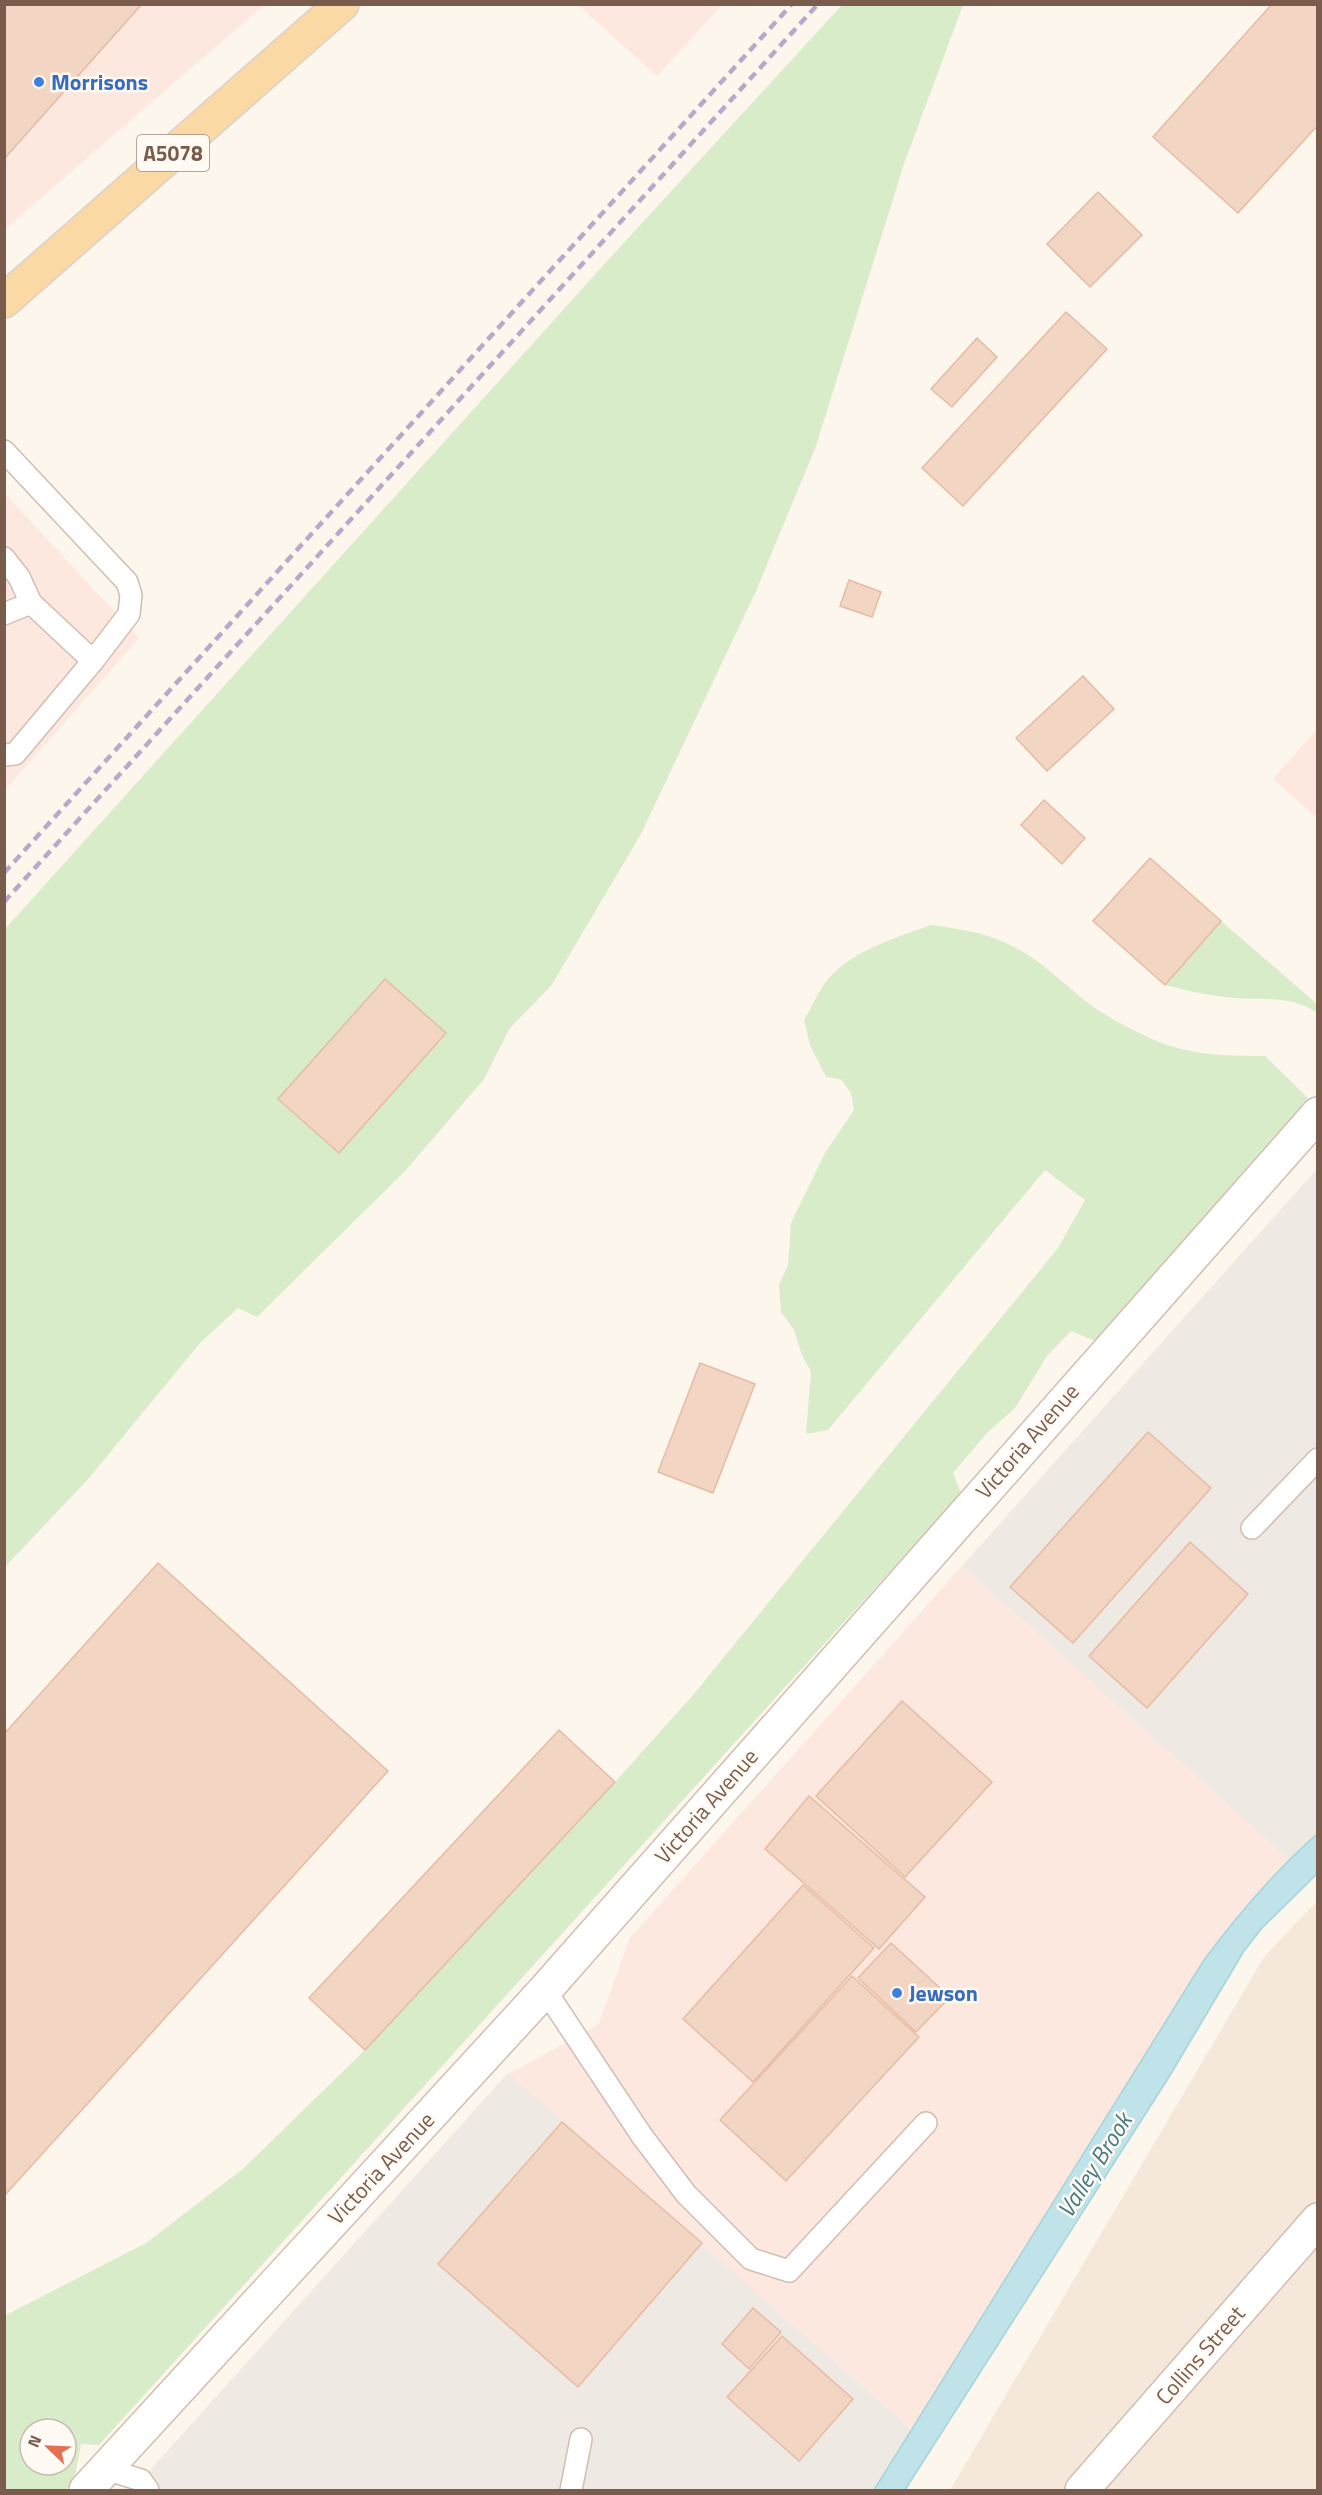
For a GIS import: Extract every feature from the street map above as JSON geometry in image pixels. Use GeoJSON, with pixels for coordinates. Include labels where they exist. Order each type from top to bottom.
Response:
{"type":"FeatureCollection","features":[{"type":"Feature","properties":{"kind":"main road","name":"A5078"},"geometry":{"type":"LineString","coordinates":[[4,301],[342,4]]}},
{"type":"Feature","properties":{"kind":"street","name":"Victoria Avenue"},"geometry":{"type":"LineString","coordinates":[[96,2480],[545,1990],[1317,1114]]}},
{"type":"Feature","properties":{"kind":"street","name":"Collins Street"},"geometry":{"type":"LineString","coordinates":[[1082,2490],[1317,2220]]}},
{"type":"Feature","properties":{"kind":"lane"},"geometry":{"type":"LineString","coordinates":[[4,451],[127,582],[131,595],[129,614],[93,661],[8,758]]}},
{"type":"Feature","properties":{"kind":"lane"},"geometry":{"type":"LineString","coordinates":[[4,558],[19,577],[31,603],[93,661]]}},
{"type":"Feature","properties":{"kind":"lane"},"geometry":{"type":"LineString","coordinates":[[4,614],[31,603]]}},
{"type":"Feature","properties":{"kind":"lane"},"geometry":{"type":"LineString","coordinates":[[1252,1528],[1317,1459]]}},
{"type":"Feature","properties":{"kind":"lane"},"geometry":{"type":"LineString","coordinates":[[545,1990],[642,2136],[686,2194],[751,2259],[789,2271],[926,2123]]}},
{"type":"Feature","properties":{"kind":"lane"},"geometry":{"type":"LineString","coordinates":[[571,2490],[581,2439]]}},
{"type":"Feature","properties":{"kind":"lane"},"geometry":{"type":"LineString","coordinates":[[96,2480],[141,2480],[148,2490]]}},
{"type":"Feature","properties":{"kind":"shaded area"},"geometry":{"type":"Polygon","coordinates":[[[5,5],[264,5],[5,229],[5,5]]]}},
{"type":"Feature","properties":{"kind":"shaded area"},"geometry":{"type":"Polygon","coordinates":[[[578,5],[722,5],[657,76],[578,5]]]}},
{"type":"Feature","properties":{"kind":"shaded area"},"geometry":{"type":"Polygon","coordinates":[[[5,494],[139,638],[5,790],[5,494]]]}},
{"type":"Feature","properties":{"kind":"shaded area"},"geometry":{"type":"Polygon","coordinates":[[[1317,729],[1317,818],[1273,779],[1317,729]]]}},
{"type":"Feature","properties":{"kind":"shaded area"},"geometry":{"type":"Polygon","coordinates":[[[1317,1169],[1317,1834],[1289,1860],[962,1566],[1317,1169]]]}},
{"type":"Feature","properties":{"kind":"shaded area","name":"Jewson"},"geometry":{"type":"Polygon","coordinates":[[[962,1566],[1289,1860],[1239,1913],[1204,1960],[912,2430],[508,2074],[598,2025],[630,1938],[962,1566]]]}},
{"type":"Feature","properties":{"kind":"shaded area"},"geometry":{"type":"Polygon","coordinates":[[[1317,1901],[1317,2490],[950,2490],[1264,1957],[1317,1901]]]}},
{"type":"Feature","properties":{"kind":"shaded area"},"geometry":{"type":"Polygon","coordinates":[[[508,2073],[912,2430],[874,2490],[132,2490],[508,2073]]]}},
{"type":"Feature","properties":{"kind":"green space"},"geometry":{"type":"Polygon","coordinates":[[[842,5],[963,5],[904,164],[816,446],[756,591],[641,834],[551,986],[510,1028],[484,1079],[406,1170],[257,1317],[238,1308],[200,1343],[89,1478],[5,1567],[5,929],[599,270],[842,5]]]}},
{"type":"Feature","properties":{"kind":"green space"},"geometry":{"type":"Polygon","coordinates":[[[1221,921],[1317,1004],[1317,1013],[1285,1000],[1218,996],[1165,985],[1221,921]]]}},
{"type":"Feature","properties":{"kind":"green space"},"geometry":{"type":"Polygon","coordinates":[[[931,925],[967,931],[1001,941],[1032,958],[1088,1003],[1129,1028],[1152,1039],[1185,1050],[1219,1055],[1265,1056],[1308,1098],[1095,1341],[1071,1331],[1047,1356],[1015,1408],[987,1433],[953,1473],[961,1493],[99,2445],[81,2444],[78,2460],[78,2417],[18,2417],[18,2477],[75,2477],[74,2481],[65,2490],[5,2490],[4,2316],[146,2243],[244,2168],[365,2050],[693,1695],[1058,1248],[1085,1200],[1045,1170],[828,1430],[806,1434],[811,1372],[802,1355],[794,1330],[781,1312],[779,1285],[788,1265],[791,1223],[825,1153],[854,1110],[851,1093],[841,1079],[826,1077],[810,1045],[804,1020],[824,984],[838,969],[862,953],[931,925]]]}},
{"type":"Feature","properties":{"kind":"water","name":"Valley Brook"},"geometry":{"type":"Polygon","coordinates":[[[1317,1834],[1317,1874],[1262,1928],[1244,1951],[1169,2077],[905,2490],[874,2490],[1204,1960],[1257,1894],[1317,1834]]]}},
{"type":"Feature","properties":{"kind":"building","name":"Morrisons"},"geometry":{"type":"Polygon","coordinates":[[[4,4],[142,4],[4,159],[4,4]]]}},
{"type":"Feature","properties":{"kind":"building"},"geometry":{"type":"Polygon","coordinates":[[[1272,4],[1318,4],[1318,125],[1238,213],[1153,137],[1272,4]]]}},
{"type":"Feature","properties":{"kind":"building"},"geometry":{"type":"Polygon","coordinates":[[[1098,192],[1142,235],[1090,287],[1047,244],[1098,192]]]}},
{"type":"Feature","properties":{"kind":"building"},"geometry":{"type":"Polygon","coordinates":[[[1066,312],[1107,349],[963,506],[922,468],[1066,312]]]}},
{"type":"Feature","properties":{"kind":"building"},"geometry":{"type":"Polygon","coordinates":[[[977,338],[997,357],[952,407],[931,389],[977,338]]]}},
{"type":"Feature","properties":{"kind":"building"},"geometry":{"type":"Polygon","coordinates":[[[849,580],[881,592],[872,617],[840,606],[849,580]]]}},
{"type":"Feature","properties":{"kind":"building"},"geometry":{"type":"Polygon","coordinates":[[[1083,676],[1114,709],[1047,771],[1016,738],[1083,676]]]}},
{"type":"Feature","properties":{"kind":"building"},"geometry":{"type":"Polygon","coordinates":[[[1044,800],[1085,838],[1062,864],[1021,825],[1044,800]]]}},
{"type":"Feature","properties":{"kind":"building"},"geometry":{"type":"Polygon","coordinates":[[[1150,858],[1221,921],[1165,985],[1093,921],[1150,858]]]}},
{"type":"Feature","properties":{"kind":"building"},"geometry":{"type":"Polygon","coordinates":[[[385,979],[446,1033],[339,1153],[278,1099],[385,979]]]}},
{"type":"Feature","properties":{"kind":"building"},"geometry":{"type":"Polygon","coordinates":[[[700,1363],[755,1384],[713,1493],[658,1472],[700,1363]]]}},
{"type":"Feature","properties":{"kind":"building"},"geometry":{"type":"Polygon","coordinates":[[[1148,1432],[1211,1488],[1073,1643],[1010,1587],[1148,1432]]]}},
{"type":"Feature","properties":{"kind":"building"},"geometry":{"type":"Polygon","coordinates":[[[1190,1542],[1248,1594],[1147,1708],[1089,1656],[1190,1542]]]}},
{"type":"Feature","properties":{"kind":"building"},"geometry":{"type":"Polygon","coordinates":[[[158,1563],[388,1771],[6,2194],[4,2192],[4,1734],[158,1563]]]}},
{"type":"Feature","properties":{"kind":"building"},"geometry":{"type":"Polygon","coordinates":[[[902,1701],[992,1782],[905,1877],[816,1796],[902,1701]]]}},
{"type":"Feature","properties":{"kind":"building"},"geometry":{"type":"Polygon","coordinates":[[[559,1730],[615,1782],[365,2050],[309,1998],[559,1730]]]}},
{"type":"Feature","properties":{"kind":"building"},"geometry":{"type":"Polygon","coordinates":[[[809,1796],[925,1897],[879,1949],[765,1849],[809,1796]]]}},
{"type":"Feature","properties":{"kind":"building"},"geometry":{"type":"Polygon","coordinates":[[[803,1885],[874,1948],[753,2082],[683,2019],[803,1885]]]}},
{"type":"Feature","properties":{"kind":"building"},"geometry":{"type":"Polygon","coordinates":[[[891,1943],[950,1997],[916,2032],[858,1978],[891,1943]]]}},
{"type":"Feature","properties":{"kind":"building"},"geometry":{"type":"Polygon","coordinates":[[[852,1976],[919,2037],[786,2181],[720,2120],[852,1976]]]}},
{"type":"Feature","properties":{"kind":"building"},"geometry":{"type":"Polygon","coordinates":[[[562,2122],[702,2243],[578,2387],[438,2264],[562,2122]]]}},
{"type":"Feature","properties":{"kind":"building"},"geometry":{"type":"Polygon","coordinates":[[[753,2308],[781,2332],[749,2369],[722,2344],[753,2308]]]}},
{"type":"Feature","properties":{"kind":"building"},"geometry":{"type":"Polygon","coordinates":[[[782,2336],[853,2399],[799,2461],[727,2397],[782,2336]]]}},
{"type":"Feature","properties":{"kind":"railway"},"geometry":{"type":"LineString","coordinates":[[4,873],[792,4]]}},
{"type":"Feature","properties":{"kind":"railway"},"geometry":{"type":"LineString","coordinates":[[4,902],[818,4]]}},
{"type":"Feature","properties":{"kind":"place","name":"Morrisons"},"geometry":{"type":"Point","coordinates":[39,82]}},
{"type":"Feature","properties":{"kind":"place","name":"Jewson"},"geometry":{"type":"Point","coordinates":[897,1993]}}]}
